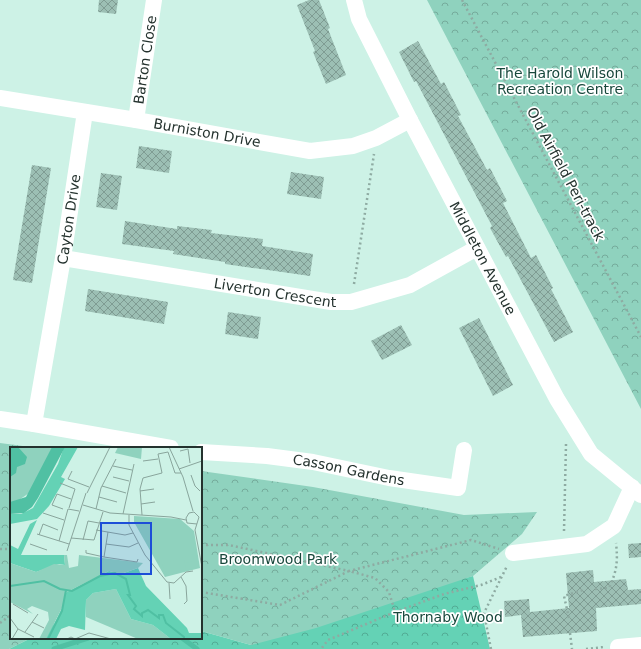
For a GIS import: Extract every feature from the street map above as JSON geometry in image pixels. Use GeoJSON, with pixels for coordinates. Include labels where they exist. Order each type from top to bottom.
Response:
{"type":"FeatureCollection","features":[{"type":"Feature","properties":{"kind":"street","name":"Barton Close"},"geometry":{"type":"LineString","coordinates":[[136,120],[154,0]]}},
{"type":"Feature","properties":{"kind":"street","name":"Middleton Avenue"},"geometry":{"type":"LineString","coordinates":[[354,0],[359,19],[410,120],[557,399],[591,454],[636,491]]}},
{"type":"Feature","properties":{"kind":"street","name":"Burniston Drive"},"geometry":{"type":"LineString","coordinates":[[0,98],[136,120],[310,151],[353,146],[376,138],[410,120]]}},
{"type":"Feature","properties":{"kind":"street","name":"Cayton Drive"},"geometry":{"type":"LineString","coordinates":[[34,424],[63,258],[85,112]]}},
{"type":"Feature","properties":{"kind":"street","name":"Liverton Crescent"},"geometry":{"type":"LineString","coordinates":[[63,258],[331,302],[352,302],[410,285],[477,248]]}},
{"type":"Feature","properties":{"kind":"street"},"geometry":{"type":"LineString","coordinates":[[0,419],[165,447]]}},
{"type":"Feature","properties":{"kind":"street","name":"Casson Gardens"},"geometry":{"type":"LineString","coordinates":[[202,452],[267,456],[313,462],[389,478],[458,488],[464,450]]}},
{"type":"Feature","properties":{"kind":"street"},"geometry":{"type":"LineString","coordinates":[[514,553],[587,544],[614,526],[636,491]]}},
{"type":"Feature","properties":{"kind":"street"},"geometry":{"type":"LineString","coordinates":[[618,646],[641,645]]}},
{"type":"Feature","properties":{"kind":"path","name":"Old Airfield Peri-track"},"geometry":{"type":"LineString","coordinates":[[462,0],[641,337]]}},
{"type":"Feature","properties":{"kind":"path"},"geometry":{"type":"LineString","coordinates":[[352,302],[376,138]]}},
{"type":"Feature","properties":{"kind":"path"},"geometry":{"type":"LineString","coordinates":[[563,547],[567,416]]}},
{"type":"Feature","properties":{"kind":"path"},"geometry":{"type":"LineString","coordinates":[[595,589],[608,588],[618,564],[614,526]]}},
{"type":"Feature","properties":{"kind":"path"},"geometry":{"type":"LineString","coordinates":[[202,592],[280,605],[349,571],[471,540],[514,553],[484,613],[491,649]]}},
{"type":"Feature","properties":{"kind":"path"},"geometry":{"type":"LineString","coordinates":[[202,545],[230,545],[375,578],[389,592],[395,612]]}},
{"type":"Feature","properties":{"kind":"path"},"geometry":{"type":"LineString","coordinates":[[321,649],[328,640],[395,612],[444,594],[481,585],[501,577]]}},
{"type":"Feature","properties":{"kind":"path"},"geometry":{"type":"LineString","coordinates":[[569,618],[564,596],[583,590]]}},
{"type":"Feature","properties":{"kind":"path"},"geometry":{"type":"LineString","coordinates":[[0,623],[10,615]]}},
{"type":"Feature","properties":{"kind":"path"},"geometry":{"type":"LineString","coordinates":[[570,633],[572,649]]}},
{"type":"Feature","properties":{"kind":"green space","name":"The Harold Wilson Recreation Centre"},"geometry":{"type":"Polygon","coordinates":[[[427,0],[641,0],[641,409],[427,0]]]}},
{"type":"Feature","properties":{"kind":"green space"},"geometry":{"type":"Polygon","coordinates":[[[0,443],[30,447],[10,447],[10,639],[29,639],[9,649],[0,649],[0,443]]]}},
{"type":"Feature","properties":{"kind":"green space","name":"Broomwood Park"},"geometry":{"type":"Polygon","coordinates":[[[202,471],[313,487],[464,515],[537,512],[522,534],[473,576],[316,628],[251,645],[202,631],[202,471]]]}},
{"type":"Feature","properties":{"kind":"green space","name":"Thornaby Wood"},"geometry":{"type":"Polygon","coordinates":[[[473,576],[490,649],[9,649],[29,639],[202,639],[202,631],[251,645],[320,615],[473,576]]]}},
{"type":"Feature","properties":{"kind":"building"},"geometry":{"type":"Polygon","coordinates":[[[99,0],[118,0],[116,14],[98,12],[99,0]]]}},
{"type":"Feature","properties":{"kind":"building"},"geometry":{"type":"Polygon","coordinates":[[[309,0],[319,0],[330,28],[328,29],[346,75],[326,84],[297,5],[309,0]]]}},
{"type":"Feature","properties":{"kind":"building"},"geometry":{"type":"Polygon","coordinates":[[[418,41],[441,84],[444,82],[461,115],[458,116],[487,170],[490,168],[507,201],[503,203],[531,258],[536,255],[553,288],[551,289],[573,332],[554,342],[508,256],[506,257],[490,228],[492,226],[416,81],[414,82],[399,52],[418,41]]]}},
{"type":"Feature","properties":{"kind":"building"},"geometry":{"type":"Polygon","coordinates":[[[139,146],[172,151],[169,173],[136,168],[139,146]]]}},
{"type":"Feature","properties":{"kind":"building"},"geometry":{"type":"Polygon","coordinates":[[[32,165],[51,168],[32,283],[13,280],[32,165]]]}},
{"type":"Feature","properties":{"kind":"building"},"geometry":{"type":"Polygon","coordinates":[[[291,172],[324,177],[321,199],[287,194],[291,172]]]}},
{"type":"Feature","properties":{"kind":"building"},"geometry":{"type":"Polygon","coordinates":[[[101,173],[122,176],[117,210],[96,207],[101,173]]]}},
{"type":"Feature","properties":{"kind":"building"},"geometry":{"type":"Polygon","coordinates":[[[125,221],[177,229],[177,226],[212,230],[211,233],[263,239],[262,246],[313,254],[310,276],[225,264],[225,262],[173,254],[174,251],[122,244],[125,221]]]}},
{"type":"Feature","properties":{"kind":"building"},"geometry":{"type":"Polygon","coordinates":[[[88,289],[168,302],[164,324],[85,311],[88,289]]]}},
{"type":"Feature","properties":{"kind":"building"},"geometry":{"type":"Polygon","coordinates":[[[228,312],[261,317],[258,339],[225,334],[228,312]]]}},
{"type":"Feature","properties":{"kind":"building"},"geometry":{"type":"Polygon","coordinates":[[[479,318],[513,385],[493,396],[459,328],[479,318]]]}},
{"type":"Feature","properties":{"kind":"building"},"geometry":{"type":"Polygon","coordinates":[[[401,325],[412,345],[382,360],[371,341],[401,325]]]}},
{"type":"Feature","properties":{"kind":"building"},"geometry":{"type":"Polygon","coordinates":[[[641,543],[641,557],[629,558],[628,544],[641,543]]]}},
{"type":"Feature","properties":{"kind":"building"},"geometry":{"type":"Polygon","coordinates":[[[593,570],[594,582],[626,579],[628,590],[641,589],[641,604],[596,608],[597,631],[523,637],[521,615],[505,617],[504,601],[529,599],[530,612],[569,608],[566,573],[593,570]]]}},
{"type":"Feature","properties":{"kind":"waterway"},"geometry":{"type":"LineString","coordinates":[[54,649],[85,639]]}},
{"type":"Feature","properties":{"kind":"waterway"},"geometry":{"type":"LineString","coordinates":[[183,639],[197,649]]}}]}
